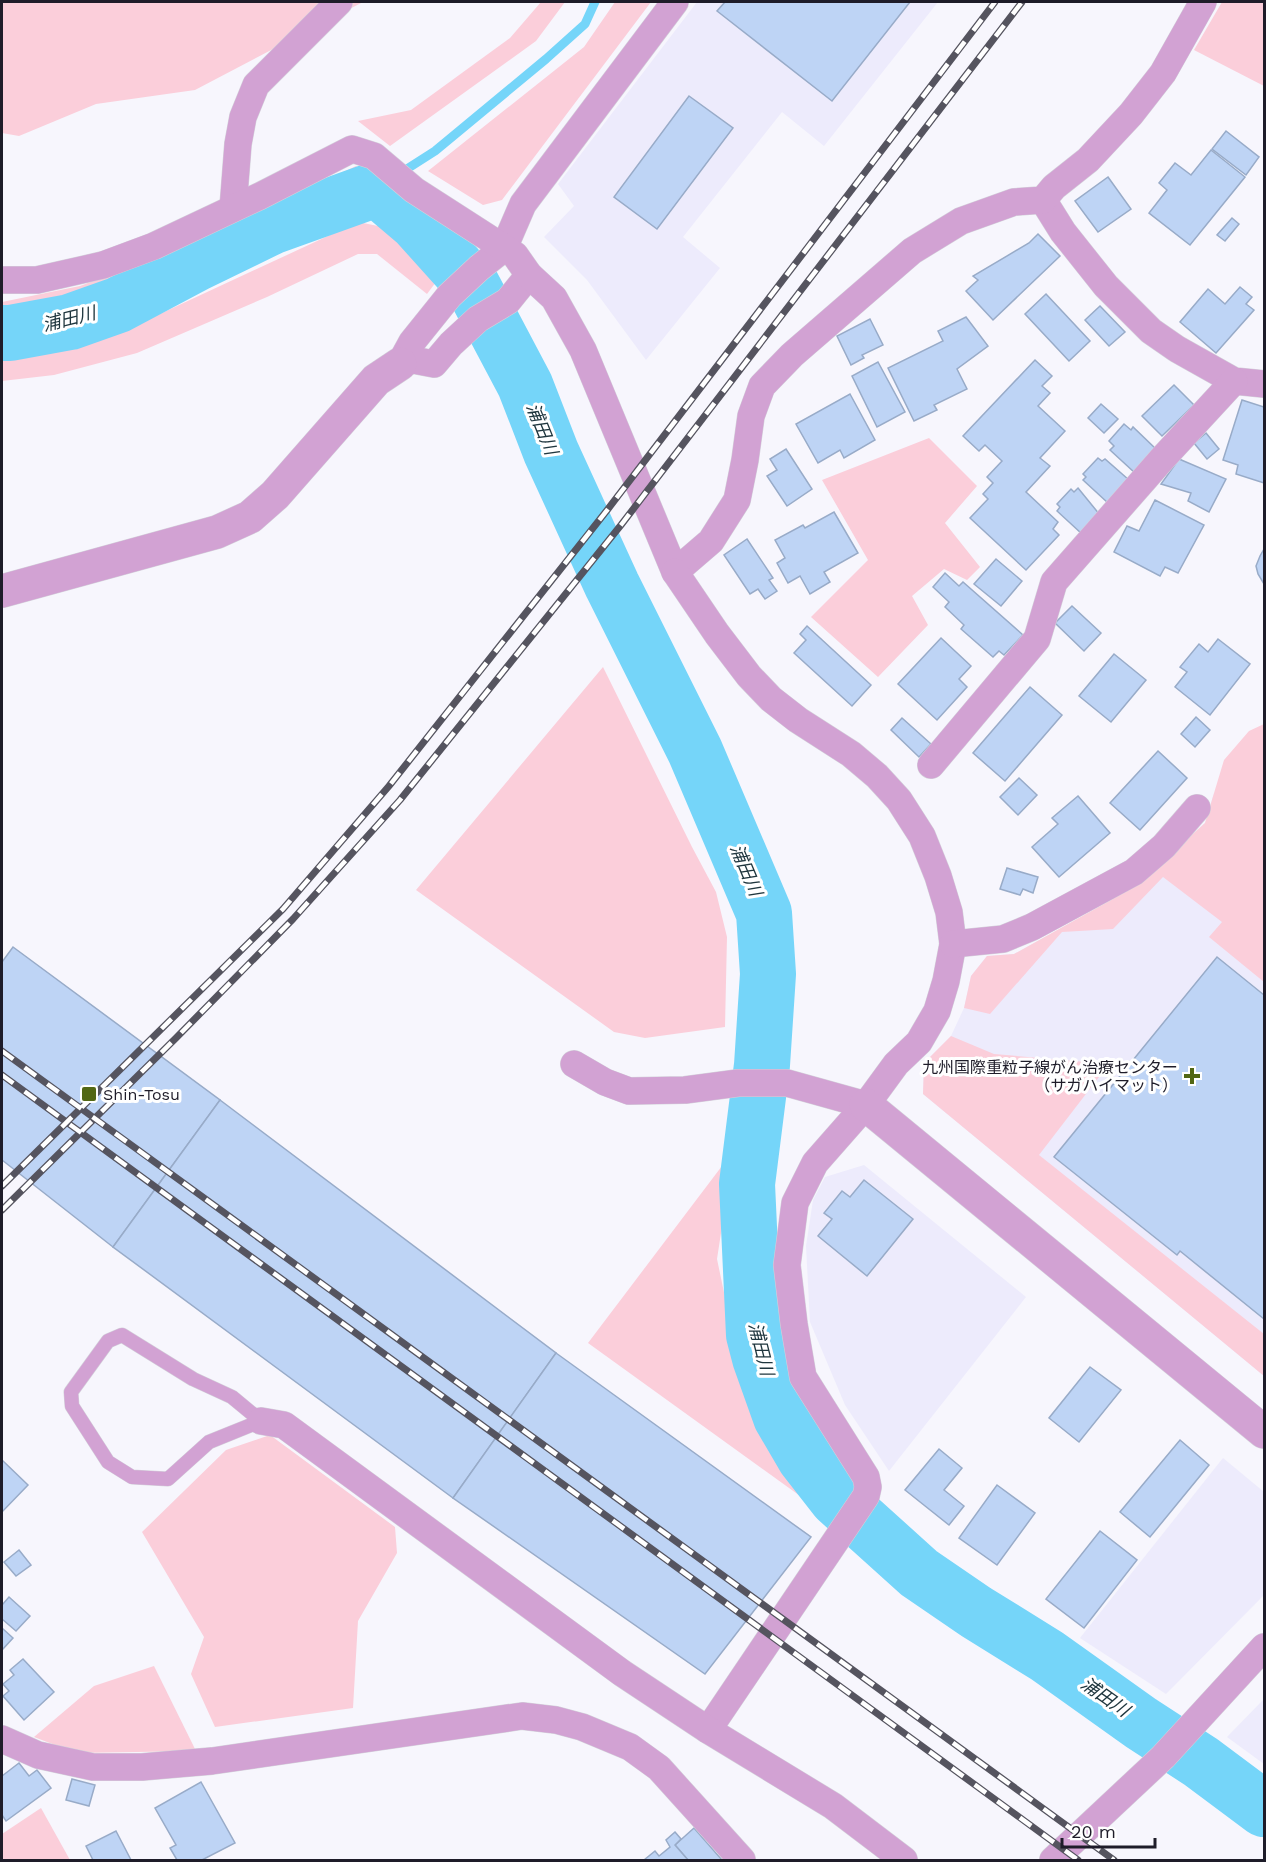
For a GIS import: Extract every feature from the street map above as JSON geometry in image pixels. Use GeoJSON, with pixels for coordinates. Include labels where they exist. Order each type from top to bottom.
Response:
{"type":"FeatureCollection","features":[{"type":"Feature","properties":{"kind":"street"},"geometry":{"type":"LineString","coordinates":[[232,208],[243,117],[256,85],[339,2]]}},
{"type":"Feature","properties":{"kind":"street"},"geometry":{"type":"LineString","coordinates":[[400,364],[412,342],[449,296],[504,248],[523,204],[675,2]]}},
{"type":"Feature","properties":{"kind":"street"},"geometry":{"type":"LineString","coordinates":[[675,572],[711,541],[737,500],[751,416],[762,386],[792,355],[912,251],[961,221],[1014,202],[1043,200],[1054,187],[1088,160],[1131,114],[1163,73],[1203,2]]}},
{"type":"Feature","properties":{"kind":"street"},"geometry":{"type":"LineString","coordinates":[[2,280],[37,280],[103,265],[154,246],[260,196],[352,148],[374,156],[414,189],[514,255],[529,276],[554,298],[583,350],[675,572],[717,634],[749,676],[771,699],[798,720],[851,754],[877,776],[899,800],[922,836],[939,876],[949,912],[953,944],[937,1011],[919,1042],[896,1064],[866,1105],[815,1163],[795,1203],[787,1265],[803,1377],[866,1477],[868,1487],[866,1496],[708,1730]]}},
{"type":"Feature","properties":{"kind":"street"},"geometry":{"type":"LineString","coordinates":[[1043,200],[1063,232],[1106,286],[1151,331],[1176,350],[1234,381],[1264,384]]}},
{"type":"Feature","properties":{"kind":"street"},"geometry":{"type":"LineString","coordinates":[[2,591],[217,532],[250,517],[275,495],[376,380],[400,364],[413,360],[434,364],[451,344],[478,319],[508,301],[529,276]]}},
{"type":"Feature","properties":{"kind":"street"},"geometry":{"type":"LineString","coordinates":[[931,765],[1037,639],[1054,582],[1234,381]]}},
{"type":"Feature","properties":{"kind":"street"},"geometry":{"type":"LineString","coordinates":[[953,944],[1003,939],[1032,927],[1134,872],[1164,846],[1197,808]]}},
{"type":"Feature","properties":{"kind":"street"},"geometry":{"type":"LineString","coordinates":[[574,1064],[605,1082],[629,1091],[685,1090],[738,1083],[787,1083],[866,1105],[1264,1432]]}},
{"type":"Feature","properties":{"kind":"street"},"geometry":{"type":"LineString","coordinates":[[261,1421],[284,1425],[622,1673],[708,1730],[833,1806],[904,1860]]}},
{"type":"Feature","properties":{"kind":"street"},"geometry":{"type":"LineString","coordinates":[[1053,1860],[1163,1757],[1264,1647]]}},
{"type":"Feature","properties":{"kind":"street"},"geometry":{"type":"LineString","coordinates":[[2,1739],[38,1755],[93,1767],[142,1767],[212,1761],[522,1716],[556,1720],[582,1727],[630,1748],[659,1768],[742,1860]]}},
{"type":"Feature","properties":{"kind":"lane"},"geometry":{"type":"LineString","coordinates":[[122,1335],[192,1379],[232,1397],[261,1421],[209,1442],[168,1479],[132,1477],[108,1462],[72,1406],[71,1392],[108,1341],[122,1335]]}},
{"type":"Feature","properties":{"kind":"shaded area"},"geometry":{"type":"Polygon","coordinates":[[[2,2],[363,2],[195,90],[96,104],[19,136],[2,133],[2,2]]]}},
{"type":"Feature","properties":{"kind":"shaded area"},"geometry":{"type":"Polygon","coordinates":[[[541,2],[565,2],[536,41],[390,146],[358,121],[411,110],[510,38],[541,2]]]}},
{"type":"Feature","properties":{"kind":"shaded area"},"geometry":{"type":"Polygon","coordinates":[[[615,2],[651,2],[502,200],[483,205],[428,171],[584,47],[615,2]]]}},
{"type":"Feature","properties":{"kind":"shaded area"},"geometry":{"type":"Polygon","coordinates":[[[697,2],[938,2],[824,146],[782,112],[683,237],[720,268],[646,360],[587,280],[544,237],[574,206],[558,184],[697,2]]]}},
{"type":"Feature","properties":{"kind":"shaded area"},"geometry":{"type":"Polygon","coordinates":[[[1222,2],[1264,2],[1264,86],[1194,50],[1222,2]]]}},
{"type":"Feature","properties":{"kind":"shaded area"},"geometry":{"type":"Polygon","coordinates":[[[356,166],[377,179],[309,196],[105,299],[2,319],[2,302],[80,286],[197,241],[356,166]]]}},
{"type":"Feature","properties":{"kind":"shaded area"},"geometry":{"type":"Polygon","coordinates":[[[358,222],[388,228],[439,278],[427,294],[377,254],[358,254],[267,297],[137,353],[54,375],[2,381],[2,358],[119,333],[358,222]]]}},
{"type":"Feature","properties":{"kind":"shaded area"},"geometry":{"type":"Polygon","coordinates":[[[929,438],[977,486],[945,523],[980,567],[967,580],[944,569],[912,596],[928,625],[878,677],[811,617],[868,560],[822,480],[929,438]]]}},
{"type":"Feature","properties":{"kind":"shaded area"},"geometry":{"type":"Polygon","coordinates":[[[603,667],[716,892],[727,937],[725,1027],[645,1038],[614,1032],[416,890],[603,667]]]}},
{"type":"Feature","properties":{"kind":"shaded area"},"geometry":{"type":"Polygon","coordinates":[[[1264,724],[1264,982],[1209,937],[1222,922],[1163,877],[1113,929],[1062,932],[990,1014],[964,1008],[971,976],[987,956],[1014,954],[1129,890],[1205,823],[1224,760],[1249,731],[1264,724]]]}},
{"type":"Feature","properties":{"kind":"shaded area"},"geometry":{"type":"Polygon","coordinates":[[[1214,793],[1264,826],[1264,1376],[923,1094],[924,1063],[951,1036],[964,1008],[971,976],[987,956],[1014,954],[1130,890],[1205,823],[1214,793]]]}},
{"type":"Feature","properties":{"kind":"shaded area"},"geometry":{"type":"Polygon","coordinates":[[[951,1036],[994,1054],[1109,1064],[1039,1155],[1264,1334],[1264,1376],[923,1094],[924,1063],[951,1036]]]}},
{"type":"Feature","properties":{"kind":"shaded area"},"geometry":{"type":"Polygon","coordinates":[[[728,1158],[729,1181],[717,1259],[745,1393],[777,1453],[814,1506],[588,1343],[728,1158]]]}},
{"type":"Feature","properties":{"kind":"shaded area"},"geometry":{"type":"Polygon","coordinates":[[[864,1165],[1026,1297],[889,1471],[845,1405],[810,1322],[806,1246],[813,1200],[825,1177],[864,1165]]]}},
{"type":"Feature","properties":{"kind":"shaded area"},"geometry":{"type":"Polygon","coordinates":[[[270,1435],[395,1527],[397,1553],[358,1621],[353,1708],[215,1727],[191,1674],[204,1637],[142,1532],[226,1450],[270,1435]]]}},
{"type":"Feature","properties":{"kind":"shaded area"},"geometry":{"type":"Polygon","coordinates":[[[1223,1458],[1264,1492],[1264,1595],[1166,1694],[1080,1638],[1223,1458]]]}},
{"type":"Feature","properties":{"kind":"shaded area"},"geometry":{"type":"Polygon","coordinates":[[[154,1666],[196,1751],[76,1753],[34,1737],[94,1686],[154,1666]]]}},
{"type":"Feature","properties":{"kind":"shaded area"},"geometry":{"type":"Polygon","coordinates":[[[1264,1699],[1264,1764],[1227,1737],[1264,1699]]]}},
{"type":"Feature","properties":{"kind":"shaded area"},"geometry":{"type":"Polygon","coordinates":[[[41,1808],[70,1860],[2,1860],[2,1834],[41,1808]]]}},
{"type":"Feature","properties":{"kind":"building"},"geometry":{"type":"Polygon","coordinates":[[[725,2],[910,2],[832,101],[717,11],[725,2]]]}},
{"type":"Feature","properties":{"kind":"building"},"geometry":{"type":"Polygon","coordinates":[[[689,96],[733,128],[657,229],[614,197],[689,96]]]}},
{"type":"Feature","properties":{"kind":"building"},"geometry":{"type":"Polygon","coordinates":[[[1226,131],[1259,157],[1246,175],[1212,149],[1226,131]]]}},
{"type":"Feature","properties":{"kind":"building"},"geometry":{"type":"Polygon","coordinates":[[[1211,150],[1245,177],[1190,245],[1149,213],[1167,190],[1159,183],[1175,163],[1191,175],[1211,150]]]}},
{"type":"Feature","properties":{"kind":"building"},"geometry":{"type":"Polygon","coordinates":[[[1108,177],[1131,209],[1098,232],[1075,201],[1108,177]]]}},
{"type":"Feature","properties":{"kind":"building"},"geometry":{"type":"Polygon","coordinates":[[[1232,218],[1239,224],[1225,241],[1217,235],[1232,218]]]}},
{"type":"Feature","properties":{"kind":"building"},"geometry":{"type":"Polygon","coordinates":[[[1038,234],[1060,256],[993,320],[966,291],[978,280],[973,276],[1029,243],[1038,234]]]}},
{"type":"Feature","properties":{"kind":"building"},"geometry":{"type":"Polygon","coordinates":[[[1240,287],[1252,297],[1246,304],[1254,310],[1216,353],[1180,322],[1208,289],[1225,304],[1240,287]]]}},
{"type":"Feature","properties":{"kind":"building"},"geometry":{"type":"Polygon","coordinates":[[[1046,294],[1090,341],[1069,361],[1025,314],[1046,294]]]}},
{"type":"Feature","properties":{"kind":"building"},"geometry":{"type":"Polygon","coordinates":[[[1100,306],[1125,332],[1109,346],[1085,320],[1100,306]]]}},
{"type":"Feature","properties":{"kind":"building"},"geometry":{"type":"Polygon","coordinates":[[[966,317],[988,346],[957,369],[967,389],[934,405],[937,410],[914,421],[888,368],[943,341],[938,331],[966,317]]]}},
{"type":"Feature","properties":{"kind":"building"},"geometry":{"type":"Polygon","coordinates":[[[870,319],[883,345],[862,355],[864,358],[851,365],[837,336],[870,319]]]}},
{"type":"Feature","properties":{"kind":"building"},"geometry":{"type":"Polygon","coordinates":[[[1035,360],[1052,376],[1042,386],[1050,393],[1038,406],[1065,431],[1040,458],[1050,466],[1026,492],[1058,522],[1053,529],[1059,535],[1026,570],[970,518],[988,499],[983,494],[993,483],[987,477],[1002,461],[985,445],[979,451],[963,436],[1035,360]]]}},
{"type":"Feature","properties":{"kind":"building"},"geometry":{"type":"Polygon","coordinates":[[[878,362],[905,412],[877,427],[852,376],[878,362]]]}},
{"type":"Feature","properties":{"kind":"building"},"geometry":{"type":"Polygon","coordinates":[[[1174,385],[1194,405],[1162,436],[1142,416],[1174,385]]]}},
{"type":"Feature","properties":{"kind":"building"},"geometry":{"type":"Polygon","coordinates":[[[850,394],[875,440],[844,458],[840,450],[818,463],[796,424],[850,394]]]}},
{"type":"Feature","properties":{"kind":"building"},"geometry":{"type":"Polygon","coordinates":[[[1242,400],[1264,407],[1264,483],[1236,474],[1238,465],[1223,460],[1242,400]]]}},
{"type":"Feature","properties":{"kind":"building"},"geometry":{"type":"Polygon","coordinates":[[[1101,404],[1118,419],[1104,433],[1088,418],[1101,404]]]}},
{"type":"Feature","properties":{"kind":"building"},"geometry":{"type":"Polygon","coordinates":[[[1124,424],[1131,430],[1133,427],[1157,450],[1135,473],[1110,450],[1114,446],[1109,441],[1124,424]]]}},
{"type":"Feature","properties":{"kind":"building"},"geometry":{"type":"Polygon","coordinates":[[[1206,433],[1219,449],[1207,459],[1194,443],[1206,433]]]}},
{"type":"Feature","properties":{"kind":"building"},"geometry":{"type":"Polygon","coordinates":[[[786,449],[812,489],[787,506],[767,476],[777,470],[770,459],[786,449]]]}},
{"type":"Feature","properties":{"kind":"building"},"geometry":{"type":"Polygon","coordinates":[[[1098,458],[1102,461],[1105,459],[1129,480],[1108,503],[1083,480],[1086,477],[1083,474],[1098,458]]]}},
{"type":"Feature","properties":{"kind":"building"},"geometry":{"type":"Polygon","coordinates":[[[1179,459],[1226,479],[1209,512],[1188,501],[1191,493],[1161,484],[1179,459]]]}},
{"type":"Feature","properties":{"kind":"building"},"geometry":{"type":"Polygon","coordinates":[[[1078,488],[1100,515],[1082,534],[1057,511],[1060,507],[1057,504],[1071,489],[1074,492],[1078,488]]]}},
{"type":"Feature","properties":{"kind":"building"},"geometry":{"type":"Polygon","coordinates":[[[1155,500],[1204,525],[1178,573],[1165,567],[1160,576],[1114,552],[1127,526],[1139,531],[1155,500]]]}},
{"type":"Feature","properties":{"kind":"building"},"geometry":{"type":"Polygon","coordinates":[[[834,512],[858,553],[824,572],[830,582],[810,594],[800,576],[788,583],[777,563],[785,558],[775,540],[803,525],[805,528],[834,512]]]}},
{"type":"Feature","properties":{"kind":"building"},"geometry":{"type":"Polygon","coordinates":[[[747,539],[773,578],[769,580],[777,591],[765,599],[758,589],[750,594],[724,555],[747,539]]]}},
{"type":"Feature","properties":{"kind":"building"},"geometry":{"type":"Polygon","coordinates":[[[1264,549],[1264,584],[1256,566],[1264,549]]]}},
{"type":"Feature","properties":{"kind":"building"},"geometry":{"type":"Polygon","coordinates":[[[996,559],[1022,581],[1001,606],[974,584],[996,559]]]}},
{"type":"Feature","properties":{"kind":"building"},"geometry":{"type":"Polygon","coordinates":[[[945,573],[959,586],[963,582],[1023,635],[1004,655],[999,651],[993,657],[961,629],[964,625],[945,607],[949,602],[933,587],[945,573]]]}},
{"type":"Feature","properties":{"kind":"building"},"geometry":{"type":"Polygon","coordinates":[[[1072,606],[1101,633],[1084,651],[1055,623],[1072,606]]]}},
{"type":"Feature","properties":{"kind":"building"},"geometry":{"type":"Polygon","coordinates":[[[807,626],[871,685],[852,706],[794,653],[806,640],[800,634],[807,626]]]}},
{"type":"Feature","properties":{"kind":"building"},"geometry":{"type":"Polygon","coordinates":[[[941,638],[971,666],[959,679],[967,687],[937,720],[898,684],[941,638]]]}},
{"type":"Feature","properties":{"kind":"building"},"geometry":{"type":"Polygon","coordinates":[[[1218,639],[1250,664],[1210,715],[1175,687],[1187,672],[1180,667],[1199,644],[1208,652],[1218,639]]]}},
{"type":"Feature","properties":{"kind":"building"},"geometry":{"type":"Polygon","coordinates":[[[1114,654],[1146,680],[1111,722],[1079,696],[1114,654]]]}},
{"type":"Feature","properties":{"kind":"building"},"geometry":{"type":"Polygon","coordinates":[[[1030,687],[1062,715],[1005,781],[973,753],[1030,687]]]}},
{"type":"Feature","properties":{"kind":"building"},"geometry":{"type":"Polygon","coordinates":[[[1196,717],[1210,730],[1195,747],[1181,734],[1196,717]]]}},
{"type":"Feature","properties":{"kind":"building"},"geometry":{"type":"Polygon","coordinates":[[[902,718],[931,744],[919,757],[891,730],[902,718]]]}},
{"type":"Feature","properties":{"kind":"building"},"geometry":{"type":"Polygon","coordinates":[[[1158,751],[1187,778],[1140,830],[1110,803],[1158,751]]]}},
{"type":"Feature","properties":{"kind":"building"},"geometry":{"type":"Polygon","coordinates":[[[1019,778],[1037,795],[1018,815],[1000,797],[1019,778]]]}},
{"type":"Feature","properties":{"kind":"building"},"geometry":{"type":"Polygon","coordinates":[[[1078,796],[1110,833],[1059,877],[1032,847],[1058,824],[1052,818],[1078,796]]]}},
{"type":"Feature","properties":{"kind":"building"},"geometry":{"type":"Polygon","coordinates":[[[1007,868],[1038,877],[1033,893],[1023,889],[1020,895],[1000,889],[1007,868]]]}},
{"type":"Feature","properties":{"kind":"building"},"geometry":{"type":"Polygon","coordinates":[[[13,947],[220,1100],[113,1247],[2,1160],[2,962],[13,947]]]}},
{"type":"Feature","properties":{"kind":"building","name":"九州国際重粒子線がん治療センター （サガハイマット）"},"geometry":{"type":"Polygon","coordinates":[[[1217,957],[1264,995],[1264,1319],[1180,1251],[1177,1255],[1054,1157],[1217,957]]]}},
{"type":"Feature","properties":{"kind":"building"},"geometry":{"type":"Polygon","coordinates":[[[220,1100],[556,1353],[453,1498],[113,1247],[220,1100]]]}},
{"type":"Feature","properties":{"kind":"building"},"geometry":{"type":"Polygon","coordinates":[[[864,1180],[913,1219],[867,1276],[818,1236],[832,1219],[824,1213],[842,1191],[850,1197],[864,1180]]]}},
{"type":"Feature","properties":{"kind":"building"},"geometry":{"type":"Polygon","coordinates":[[[556,1353],[811,1537],[705,1674],[453,1498],[556,1353]]]}},
{"type":"Feature","properties":{"kind":"building"},"geometry":{"type":"Polygon","coordinates":[[[1090,1367],[1121,1390],[1079,1442],[1049,1418],[1090,1367]]]}},
{"type":"Feature","properties":{"kind":"building"},"geometry":{"type":"Polygon","coordinates":[[[1180,1440],[1209,1465],[1150,1537],[1120,1512],[1180,1440]]]}},
{"type":"Feature","properties":{"kind":"building"},"geometry":{"type":"Polygon","coordinates":[[[939,1449],[962,1468],[944,1490],[964,1506],[949,1525],[905,1490],[939,1449]]]}},
{"type":"Feature","properties":{"kind":"building"},"geometry":{"type":"Polygon","coordinates":[[[2,1460],[28,1485],[2,1512],[2,1460]]]}},
{"type":"Feature","properties":{"kind":"building"},"geometry":{"type":"Polygon","coordinates":[[[997,1485],[1035,1513],[997,1565],[959,1538],[997,1485]]]}},
{"type":"Feature","properties":{"kind":"building"},"geometry":{"type":"Polygon","coordinates":[[[1100,1531],[1137,1560],[1084,1628],[1046,1599],[1100,1531]]]}},
{"type":"Feature","properties":{"kind":"building"},"geometry":{"type":"Polygon","coordinates":[[[19,1550],[31,1565],[16,1576],[4,1562],[19,1550]]]}},
{"type":"Feature","properties":{"kind":"building"},"geometry":{"type":"Polygon","coordinates":[[[9,1597],[30,1616],[16,1631],[2,1619],[2,1605],[9,1597]]]}},
{"type":"Feature","properties":{"kind":"building"},"geometry":{"type":"Polygon","coordinates":[[[2,1628],[13,1638],[2,1650],[2,1628]]]}},
{"type":"Feature","properties":{"kind":"building"},"geometry":{"type":"Polygon","coordinates":[[[23,1659],[54,1692],[24,1720],[3,1696],[9,1691],[3,1684],[14,1675],[10,1670],[23,1659]]]}},
{"type":"Feature","properties":{"kind":"building"},"geometry":{"type":"Polygon","coordinates":[[[19,1763],[29,1776],[37,1770],[51,1788],[6,1821],[2,1815],[2,1776],[19,1763]]]}},
{"type":"Feature","properties":{"kind":"building"},"geometry":{"type":"Polygon","coordinates":[[[72,1779],[95,1785],[89,1806],[66,1800],[72,1779]]]}},
{"type":"Feature","properties":{"kind":"building"},"geometry":{"type":"Polygon","coordinates":[[[201,1782],[235,1843],[202,1860],[177,1860],[170,1848],[176,1845],[155,1808],[201,1782]]]}},
{"type":"Feature","properties":{"kind":"building"},"geometry":{"type":"Polygon","coordinates":[[[694,1828],[722,1860],[688,1860],[675,1845],[694,1828]]]}},
{"type":"Feature","properties":{"kind":"building"},"geometry":{"type":"Polygon","coordinates":[[[116,1831],[131,1860],[93,1860],[86,1846],[116,1831]]]}},
{"type":"Feature","properties":{"kind":"building"},"geometry":{"type":"Polygon","coordinates":[[[675,1832],[681,1839],[675,1845],[688,1860],[644,1860],[655,1851],[659,1856],[670,1847],[666,1840],[675,1832]]]}},
{"type":"Feature","properties":{"kind":"waterway"},"geometry":{"type":"LineString","coordinates":[[374,190],[435,151],[546,59],[585,24],[595,2]]}},
{"type":"Feature","properties":{"kind":"waterway","name":"浦田川"},"geometry":{"type":"LineString","coordinates":[[2,333],[70,322],[118,305],[271,227],[374,190],[384,195],[417,223],[471,283],[525,385],[551,452],[612,585],[695,751],[764,913],[768,974],[762,1065],[747,1184],[754,1335],[781,1417],[805,1458],[837,1499],[919,1573],[1047,1656],[1141,1723],[1201,1762],[1264,1809]]}},
{"type":"Feature","properties":{"kind":"railway"},"geometry":{"type":"LineString","coordinates":[[2,1186],[283,909],[389,786],[608,509],[995,2]]}},
{"type":"Feature","properties":{"kind":"railway"},"geometry":{"type":"LineString","coordinates":[[2,1210],[293,919],[400,800],[621,525],[1022,2]]}},
{"type":"Feature","properties":{"kind":"railway"},"geometry":{"type":"LineString","coordinates":[[2,1051],[1114,1860]]}},
{"type":"Feature","properties":{"kind":"railway"},"geometry":{"type":"LineString","coordinates":[[2,1075],[1078,1860]]}},
{"type":"Feature","properties":{"kind":"place","name":"九州国際重粒子線がん治療センター （サガハイマット）"},"geometry":{"type":"Point","coordinates":[1192,1076]}},
{"type":"Feature","properties":{"kind":"place","name":"Shin-Tosu"},"geometry":{"type":"Point","coordinates":[89,1094]}}]}
